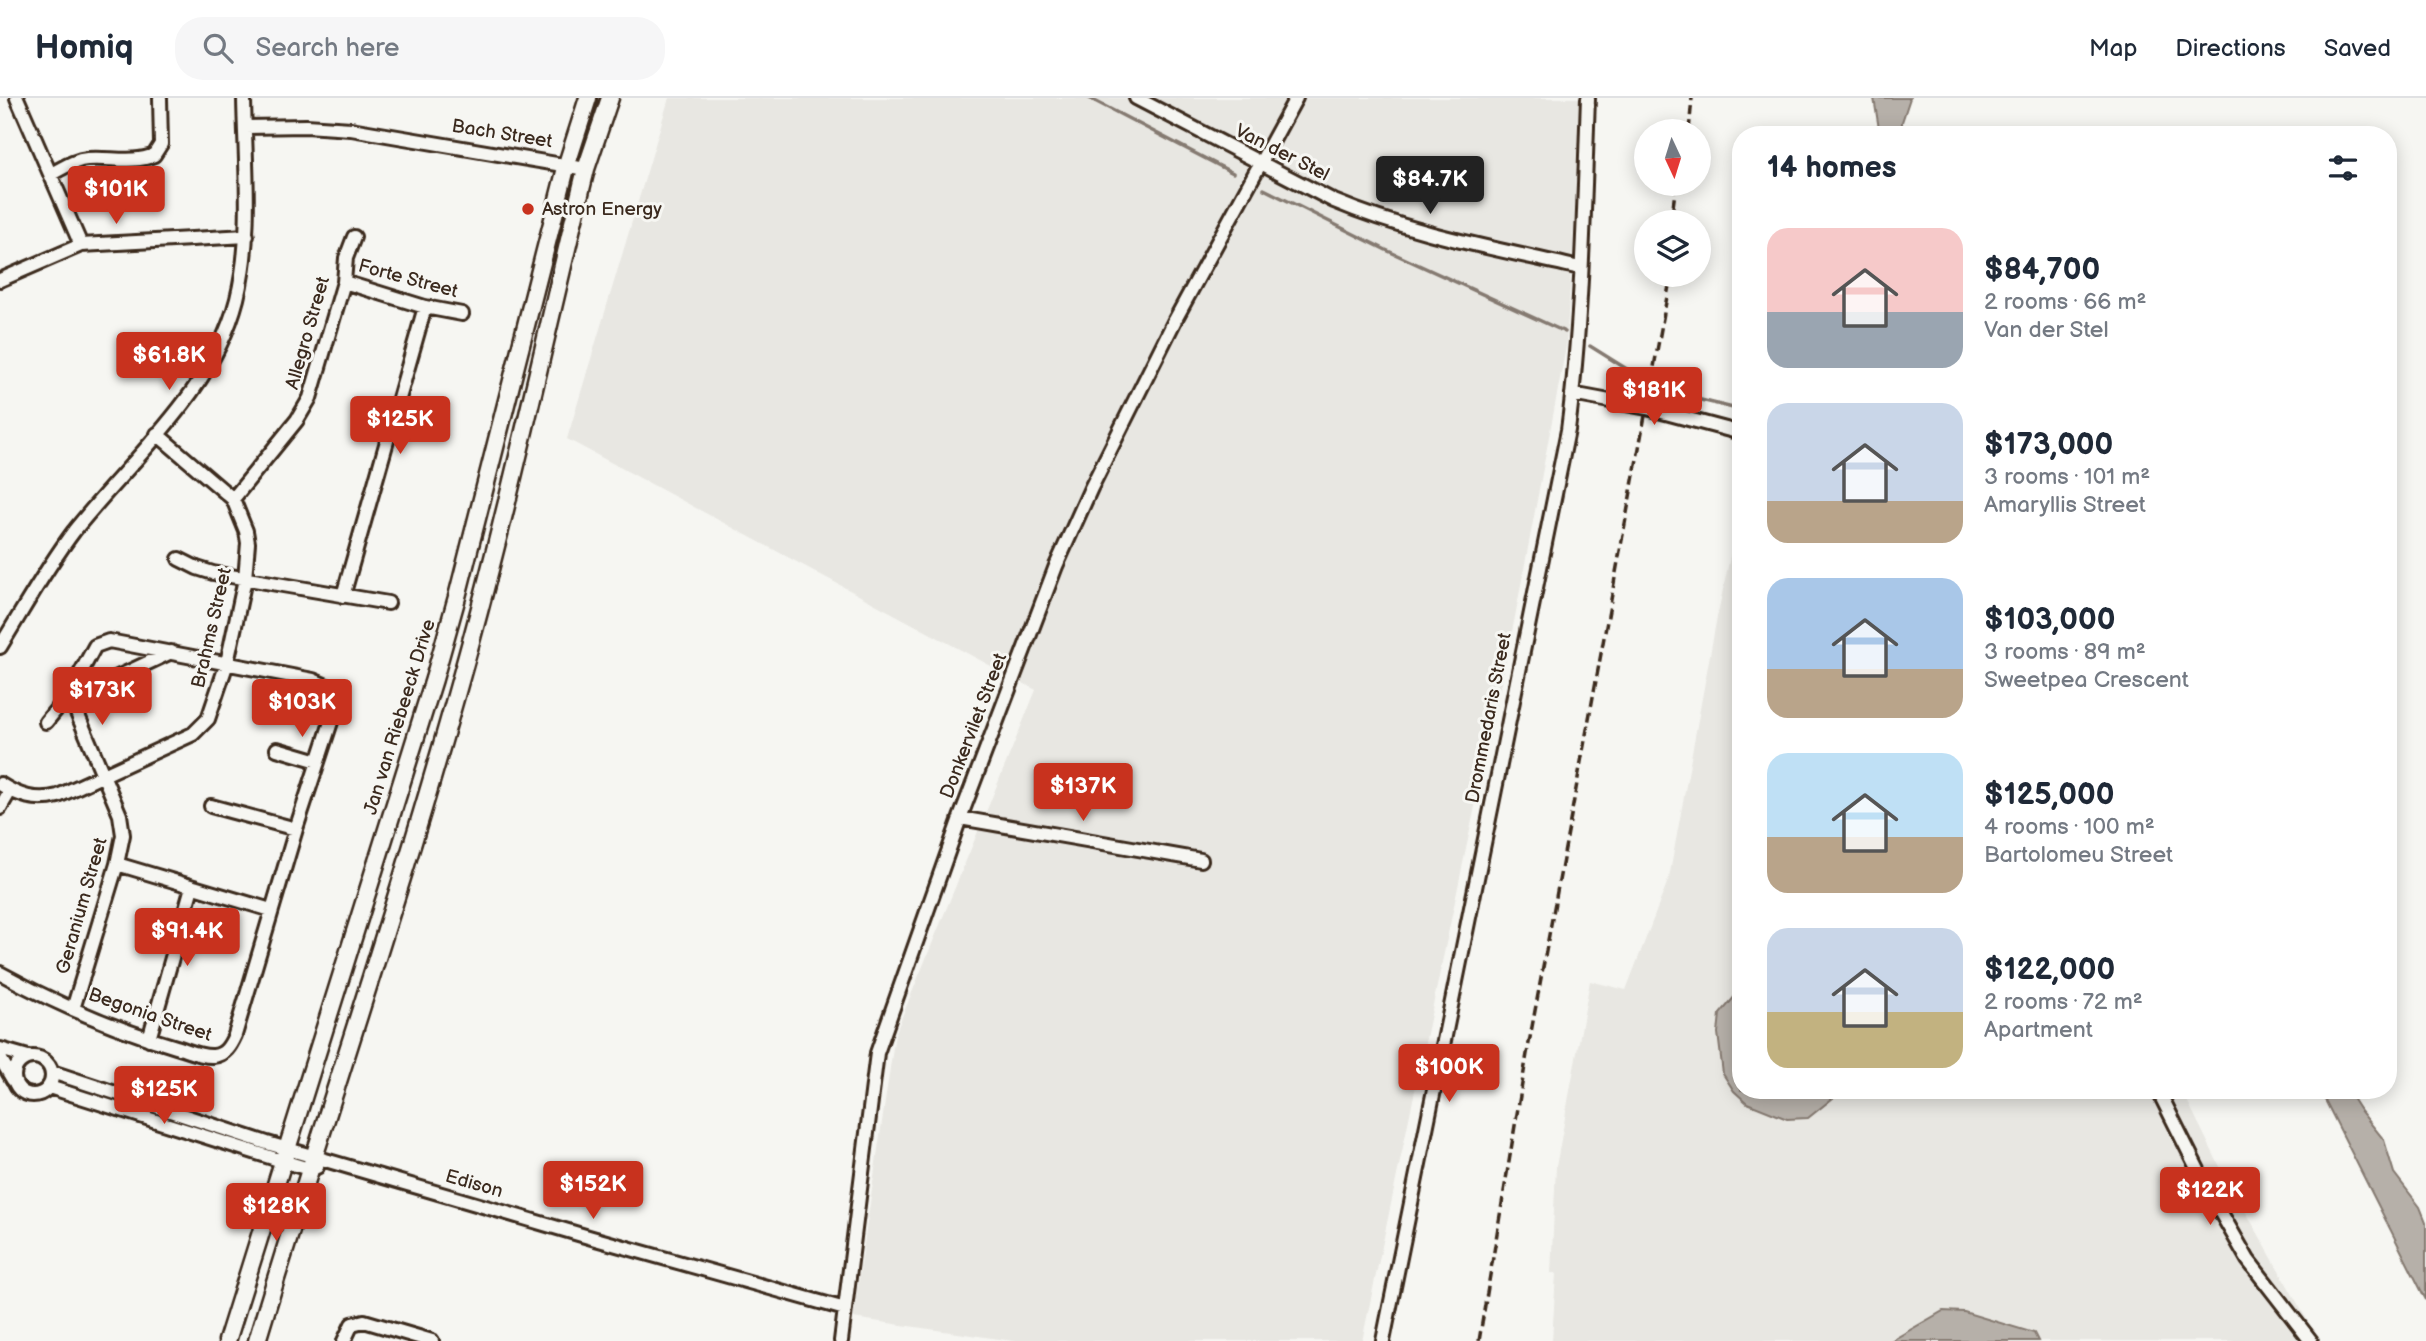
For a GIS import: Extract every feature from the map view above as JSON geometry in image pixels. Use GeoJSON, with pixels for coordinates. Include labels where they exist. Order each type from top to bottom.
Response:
{"type":"FeatureCollection","features":[{"type":"Feature","properties":{"kind":"main road","name":"Jan van Riebeeck Drive"},"geometry":{"type":"LineString","coordinates":[[227,1341],[451,620],[567,164],[588,98]]}},
{"type":"Feature","properties":{"kind":"main road"},"geometry":{"type":"LineString","coordinates":[[257,1341],[311,1163],[384,939],[463,672],[586,169],[610,98]]}},
{"type":"Feature","properties":{"kind":"street"},"geometry":{"type":"LineString","coordinates":[[17,98],[81,245]]}},
{"type":"Feature","properties":{"kind":"street"},"geometry":{"type":"LineString","coordinates":[[51,174],[86,159],[142,158],[154,155],[161,144],[160,98]]}},
{"type":"Feature","properties":{"kind":"street"},"geometry":{"type":"LineString","coordinates":[[0,647],[52,561],[202,377],[223,336],[236,301],[247,236],[244,98]]}},
{"type":"Feature","properties":{"kind":"street","name":"Van der Stel"},"geometry":{"type":"LineString","coordinates":[[1136,98],[1260,164],[1368,216],[1404,227],[1580,268]]}},
{"type":"Feature","properties":{"kind":"street","name":"Donkervilet Street"},"geometry":{"type":"LineString","coordinates":[[841,1341],[877,1053],[960,818],[1056,566],[1091,488],[1175,320],[1296,98]]}},
{"type":"Feature","properties":{"kind":"street","name":"Drommedaris Street"},"geometry":{"type":"LineString","coordinates":[[1383,1341],[1529,616],[1560,477],[1573,394],[1588,98]]}},
{"type":"Feature","properties":{"kind":"street","name":"Bach Street"},"geometry":{"type":"LineString","coordinates":[[245,127],[306,126],[352,130],[586,169]]}},
{"type":"Feature","properties":{"kind":"street"},"geometry":{"type":"LineString","coordinates":[[0,280],[81,245],[247,236]]}},
{"type":"Feature","properties":{"kind":"street","name":"Allegro Street"},"geometry":{"type":"LineString","coordinates":[[233,499],[304,410],[310,398],[344,282],[346,257],[354,237]]}},
{"type":"Feature","properties":{"kind":"street","name":"Forte Street"},"geometry":{"type":"LineString","coordinates":[[344,282],[425,307],[462,314]]}},
{"type":"Feature","properties":{"kind":"street"},"geometry":{"type":"LineString","coordinates":[[343,596],[425,307]]}},
{"type":"Feature","properties":{"kind":"street"},"geometry":{"type":"LineString","coordinates":[[1573,394],[1647,408],[1732,431]]}},
{"type":"Feature","properties":{"kind":"street"},"geometry":{"type":"LineString","coordinates":[[157,434],[233,499]]}},
{"type":"Feature","properties":{"kind":"street","name":"Brahms Street"},"geometry":{"type":"LineString","coordinates":[[5,788],[25,797],[47,799],[58,796],[193,734],[202,727],[212,709],[227,663],[244,579],[248,543],[233,499]]}},
{"type":"Feature","properties":{"kind":"street"},"geometry":{"type":"LineString","coordinates":[[179,559],[197,568],[244,579],[388,603]]}},
{"type":"Feature","properties":{"kind":"street"},"geometry":{"type":"LineString","coordinates":[[46,722],[71,697],[95,646],[102,642],[119,642],[227,663]]}},
{"type":"Feature","properties":{"kind":"street"},"geometry":{"type":"LineString","coordinates":[[71,697],[172,652]]}},
{"type":"Feature","properties":{"kind":"street","name":"Begonia Street"},"geometry":{"type":"LineString","coordinates":[[0,973],[73,1009],[149,1039],[209,1057],[221,1055],[226,1051],[235,1035],[335,706],[334,693],[329,687],[313,680],[227,663]]}},
{"type":"Feature","properties":{"kind":"street","name":"Geranium Street"},"geometry":{"type":"LineString","coordinates":[[71,697],[123,827],[117,864],[73,1009]]}},
{"type":"Feature","properties":{"kind":"street"},"geometry":{"type":"LineString","coordinates":[[277,749],[318,761]]}},
{"type":"Feature","properties":{"kind":"street"},"geometry":{"type":"LineString","coordinates":[[0,808],[5,788]]}},
{"type":"Feature","properties":{"kind":"street"},"geometry":{"type":"LineString","coordinates":[[211,806],[296,829]]}},
{"type":"Feature","properties":{"kind":"street"},"geometry":{"type":"LineString","coordinates":[[960,818],[1201,860]]}},
{"type":"Feature","properties":{"kind":"street"},"geometry":{"type":"LineString","coordinates":[[117,864],[271,910]]}},
{"type":"Feature","properties":{"kind":"street"},"geometry":{"type":"LineString","coordinates":[[149,1039],[192,887]]}},
{"type":"Feature","properties":{"kind":"street"},"geometry":{"type":"LineString","coordinates":[[0,1049],[43,1060],[52,1072],[284,1154]]}},
{"type":"Feature","properties":{"kind":"street"},"geometry":{"type":"LineString","coordinates":[[13,1080],[16,1066],[29,1057]]}},
{"type":"Feature","properties":{"kind":"street"},"geometry":{"type":"LineString","coordinates":[[0,1058],[22,1093],[29,1096],[44,1093],[49,1087],[52,1072]]}},
{"type":"Feature","properties":{"kind":"street"},"geometry":{"type":"LineString","coordinates":[[49,1087],[284,1154]]}},
{"type":"Feature","properties":{"kind":"street"},"geometry":{"type":"LineString","coordinates":[[2162,1099],[2209,1192],[2248,1260],[2311,1341]]}},
{"type":"Feature","properties":{"kind":"street","name":"Edison"},"geometry":{"type":"LineString","coordinates":[[284,1154],[311,1163],[334,1163],[845,1309]]}},
{"type":"Feature","properties":{"kind":"street"},"geometry":{"type":"LineString","coordinates":[[344,1341],[352,1324],[364,1321],[432,1341]]}},
{"type":"Feature","properties":{"kind":"shaded area"},"geometry":{"type":"Polygon","coordinates":[[[669,98],[1583,98],[1566,347],[1514,622],[1362,1341],[1013,1341],[853,1318],[895,1034],[1036,690],[567,439],[669,98]]]}},
{"type":"Feature","properties":{"kind":"shaded area"},"geometry":{"type":"Polygon","coordinates":[[[1874,98],[1910,98],[1902,126],[1879,126],[1874,98]]]}},
{"type":"Feature","properties":{"kind":"shaded area"},"geometry":{"type":"Polygon","coordinates":[[[1732,548],[1732,1099],[2186,1099],[2217,1161],[2319,1341],[1552,1341],[1556,1273],[1551,1273],[1556,1167],[1590,981],[1626,990],[1669,878],[1732,548]]]}},
{"type":"Feature","properties":{"kind":"shaded area"},"geometry":{"type":"Polygon","coordinates":[[[1732,1000],[1732,1088],[1723,1074],[1718,1033],[1720,1014],[1732,1000]]]}},
{"type":"Feature","properties":{"kind":"shaded area"},"geometry":{"type":"Polygon","coordinates":[[[1743,1099],[1832,1099],[1808,1118],[1787,1119],[1743,1099]]]}},
{"type":"Feature","properties":{"kind":"shaded area"},"geometry":{"type":"Polygon","coordinates":[[[2325,1099],[2353,1099],[2384,1140],[2394,1173],[2420,1207],[2426,1222],[2426,1300],[2325,1099]]]}},
{"type":"Feature","properties":{"kind":"shaded area"},"geometry":{"type":"Polygon","coordinates":[[[1943,1311],[1964,1312],[2034,1333],[2038,1341],[1891,1341],[1943,1311]]]}},
{"type":"Feature","properties":{"kind":"waterway"},"geometry":{"type":"LineString","coordinates":[[1089,98],[1233,173]]}},
{"type":"Feature","properties":{"kind":"waterway"},"geometry":{"type":"LineString","coordinates":[[1264,189],[1386,250],[1565,332]]}},
{"type":"Feature","properties":{"kind":"waterway"},"geometry":{"type":"LineString","coordinates":[[1590,346],[1630,371]]}},
{"type":"Feature","properties":{"kind":"waterway"},"geometry":{"type":"LineString","coordinates":[[1665,391],[1732,408]]}},
{"type":"Feature","properties":{"kind":"railway"},"geometry":{"type":"LineString","coordinates":[[1690,119],[1692,98]]}},
{"type":"Feature","properties":{"kind":"railway"},"geometry":{"type":"LineString","coordinates":[[1673,210],[1674,196]]}},
{"type":"Feature","properties":{"kind":"railway"},"geometry":{"type":"LineString","coordinates":[[1479,1341],[1527,1054],[1669,287]]}},
{"type":"Feature","properties":{"kind":"place","name":"Astron Energy"},"geometry":{"type":"Point","coordinates":[528,209]}}]}
